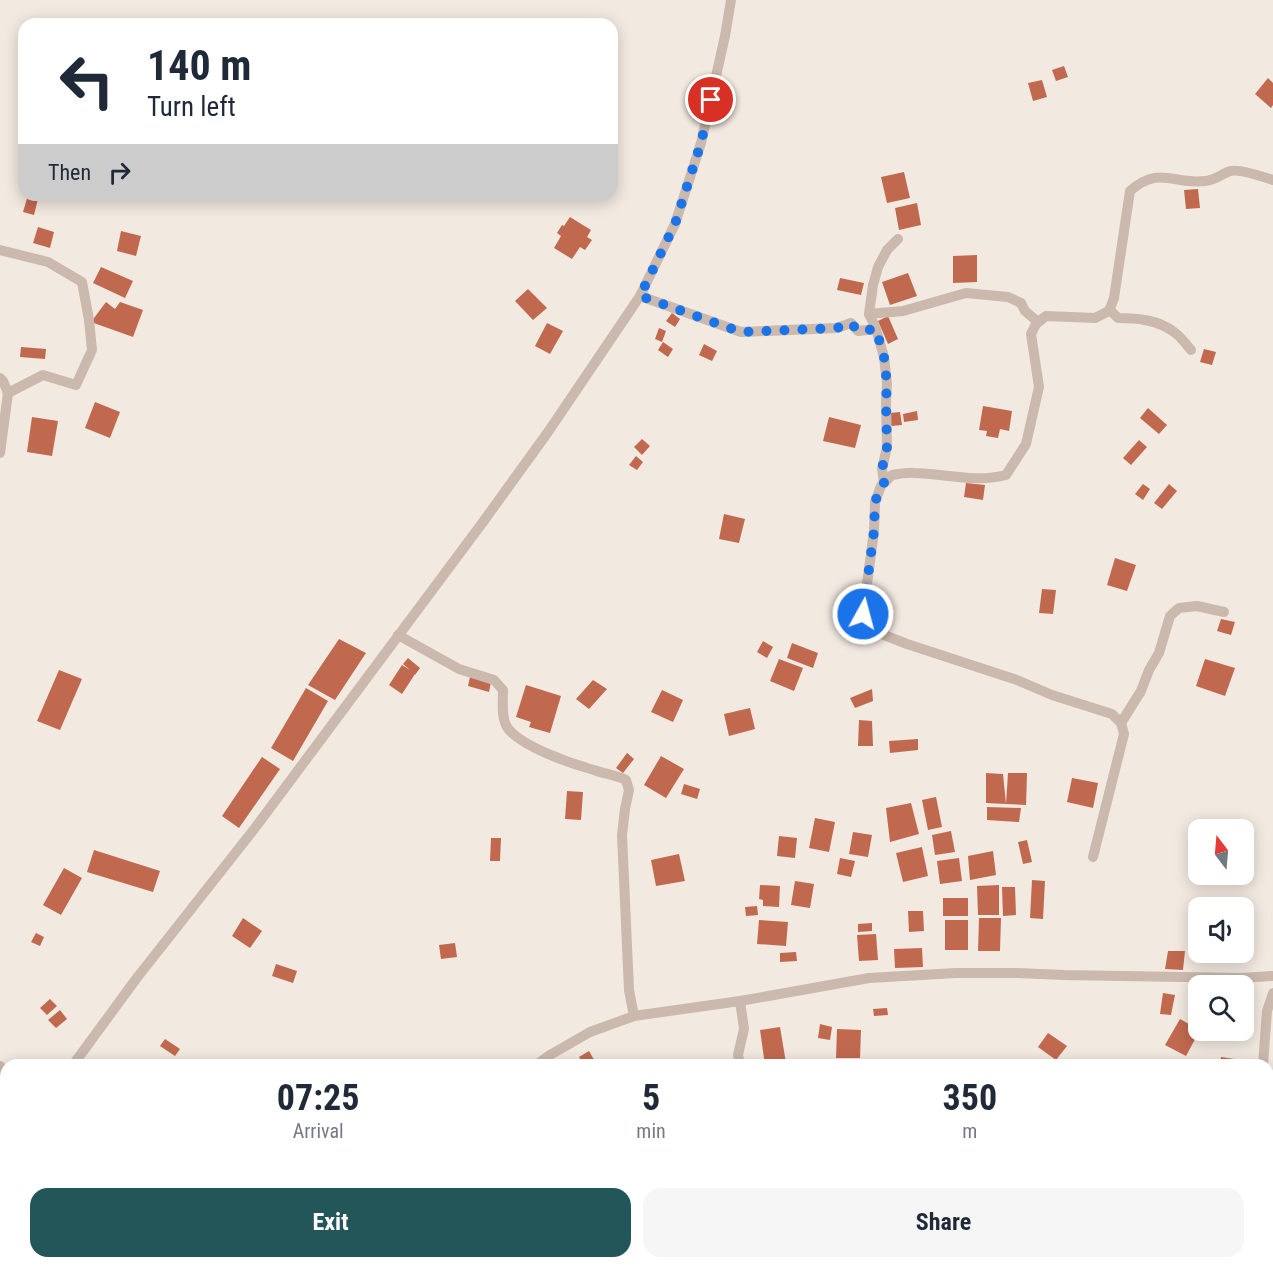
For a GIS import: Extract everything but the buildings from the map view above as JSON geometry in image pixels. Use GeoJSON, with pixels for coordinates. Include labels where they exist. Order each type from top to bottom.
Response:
{"type":"FeatureCollection","features":[{"type":"Feature","properties":{"kind":"street"},"geometry":{"type":"LineString","coordinates":[[77,1059],[136,979],[255,828],[399,635],[548,432],[640,296],[675,224],[701,143],[731,0]]}},
{"type":"Feature","properties":{"kind":"street"},"geometry":{"type":"LineString","coordinates":[[1093,856],[1124,734],[1121,723],[1112,714],[908,644],[874,631],[864,624],[863,614],[874,531],[875,502],[881,486],[892,475],[912,472],[978,479],[1005,475],[1026,444],[1039,387],[1031,334],[1038,322],[1046,316],[1095,318],[1110,310],[1114,298],[1130,191],[1140,182],[1155,176],[1203,182],[1216,179],[1231,171],[1254,174],[1273,180]]}},
{"type":"Feature","properties":{"kind":"street"},"geometry":{"type":"LineString","coordinates":[[884,483],[882,469],[887,447],[887,384],[884,357],[869,314],[878,267],[887,250],[898,239]]}},
{"type":"Feature","properties":{"kind":"street"},"geometry":{"type":"LineString","coordinates":[[0,250],[48,262],[82,282],[92,350],[76,385],[43,375],[8,393]]}},
{"type":"Feature","properties":{"kind":"street"},"geometry":{"type":"LineString","coordinates":[[869,314],[903,311],[966,293],[1008,297],[1021,303],[1025,311],[1038,322]]}},
{"type":"Feature","properties":{"kind":"street"},"geometry":{"type":"LineString","coordinates":[[640,296],[741,332],[837,328],[851,323],[858,331],[876,329]]}},
{"type":"Feature","properties":{"kind":"street"},"geometry":{"type":"LineString","coordinates":[[1110,310],[1118,318],[1145,319],[1175,332],[1191,350]]}},
{"type":"Feature","properties":{"kind":"street"},"geometry":{"type":"LineString","coordinates":[[0,378],[8,393],[0,453]]}},
{"type":"Feature","properties":{"kind":"street"},"geometry":{"type":"LineString","coordinates":[[1121,723],[1141,691],[1159,653],[1170,616],[1179,608],[1197,606],[1224,612]]}},
{"type":"Feature","properties":{"kind":"street"},"geometry":{"type":"LineString","coordinates":[[399,635],[459,669],[494,680],[503,690],[502,708],[506,726],[519,740],[549,754],[626,780],[629,790],[622,835],[629,990],[634,1016]]}},
{"type":"Feature","properties":{"kind":"street"},"geometry":{"type":"LineString","coordinates":[[544,1059],[590,1032],[634,1016],[740,1001],[869,978],[1017,973],[1241,978],[1273,975]]}},
{"type":"Feature","properties":{"kind":"street"},"geometry":{"type":"LineString","coordinates":[[1263,1059],[1267,1011],[1273,993]]}},
{"type":"Feature","properties":{"kind":"street"},"geometry":{"type":"LineString","coordinates":[[739,1059],[744,1029],[740,1001]]}},
{"type":"Feature","properties":{"kind":"route"},"geometry":{"type":"LineString","coordinates":[[711,100],[701,143],[675,224],[640,296],[741,332],[837,328],[851,323],[858,331],[876,329],[884,357],[887,384],[887,447],[882,469],[884,483],[875,502],[874,531],[863,614]]}}]}
